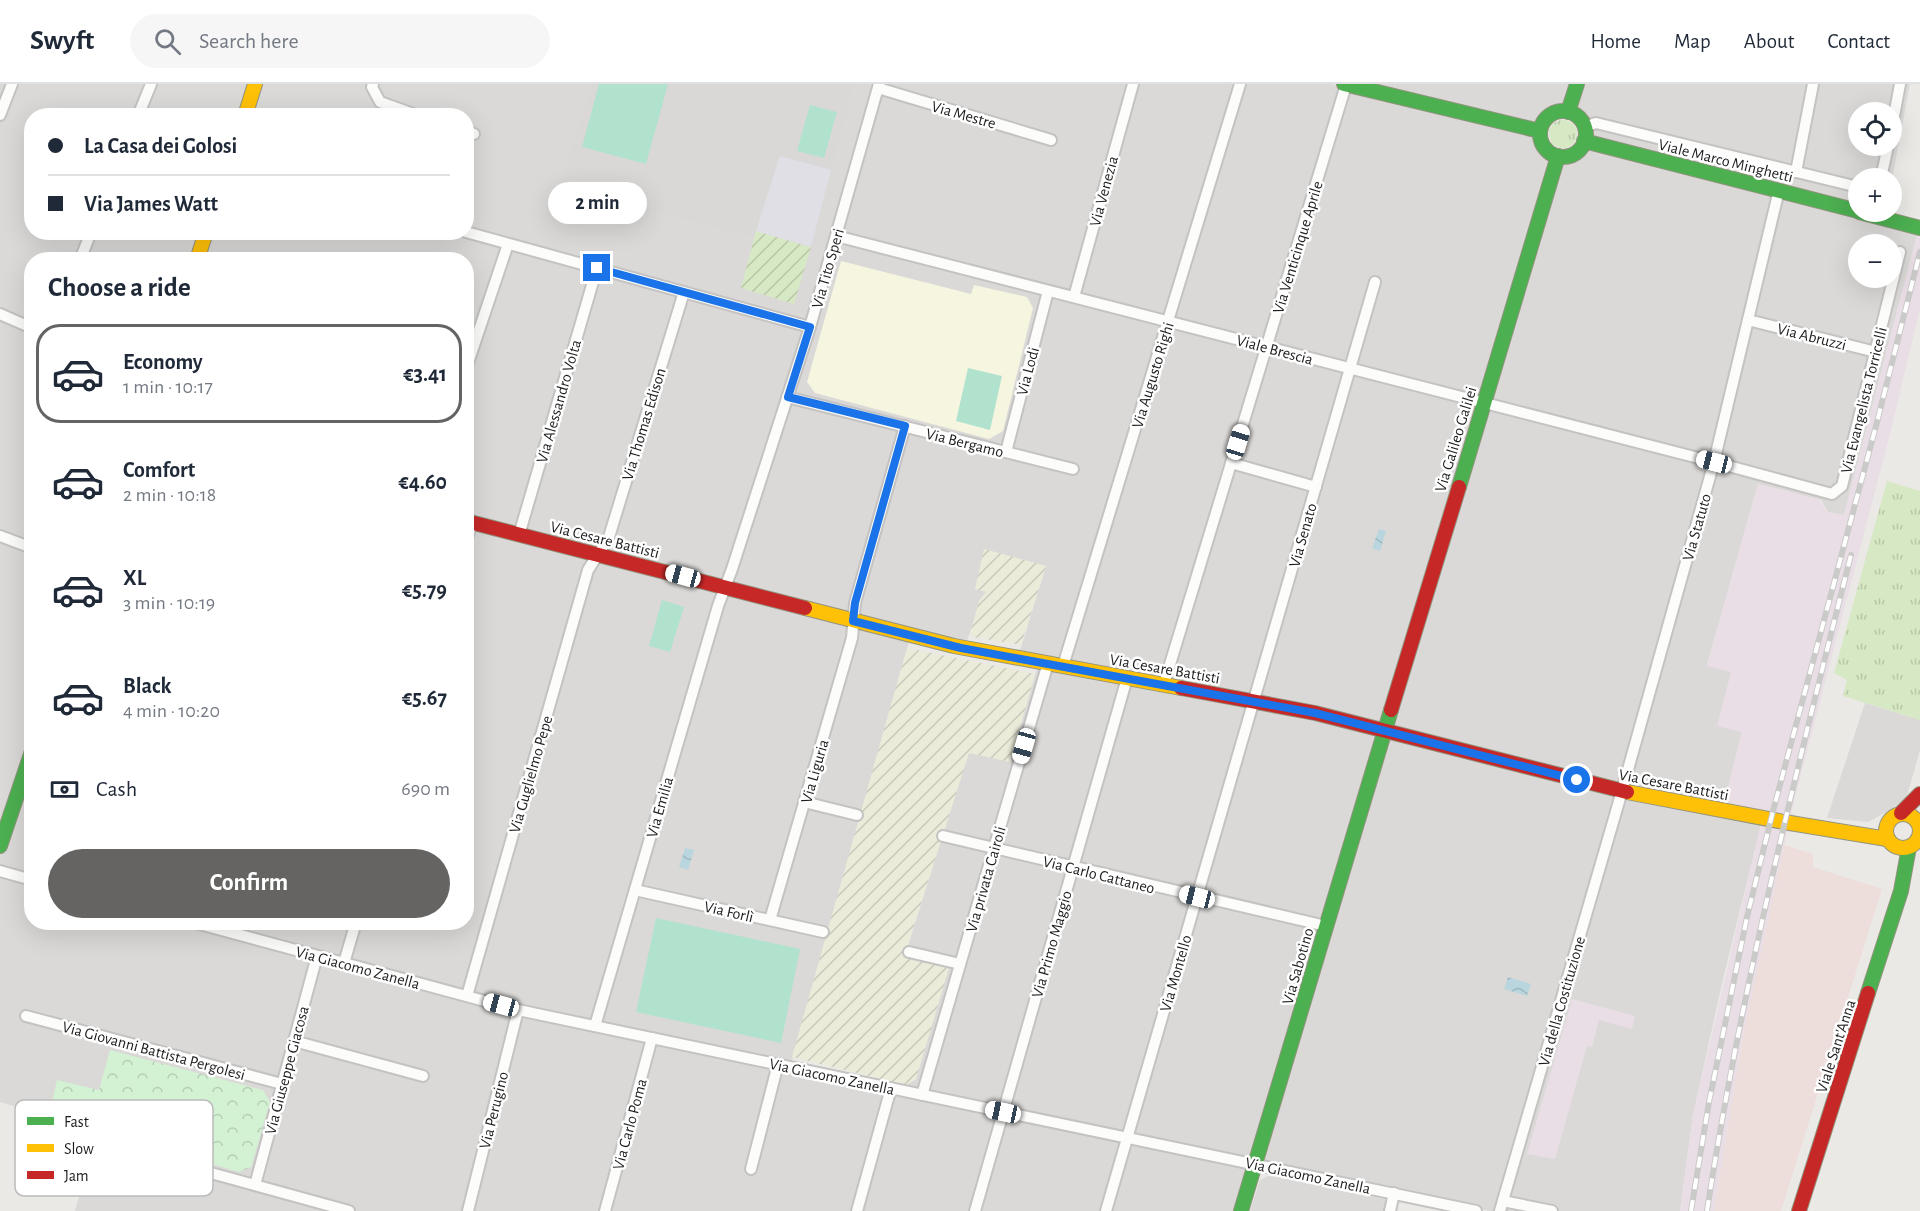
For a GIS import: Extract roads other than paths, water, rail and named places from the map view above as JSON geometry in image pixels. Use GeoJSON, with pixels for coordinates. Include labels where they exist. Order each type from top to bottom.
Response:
{"type":"FeatureCollection","features":[{"type":"Feature","properties":{"kind":"street"},"geometry":{"type":"LineString","coordinates":[[0,115],[12,84]]}},
{"type":"Feature","properties":{"kind":"street"},"geometry":{"type":"LineString","coordinates":[[141,108],[151,84]]}},
{"type":"Feature","properties":{"kind":"street"},"geometry":{"type":"LineString","coordinates":[[247,108],[255,84]]}},
{"type":"Feature","properties":{"kind":"street"},"geometry":{"type":"LineString","coordinates":[[374,84],[372,87],[380,102],[397,108]]}},
{"type":"Feature","properties":{"kind":"street","name":"Via Venezia"},"geometry":{"type":"LineString","coordinates":[[1074,297],[1133,84]]}},
{"type":"Feature","properties":{"kind":"street","name":"Via Augusto Righi"},"geometry":{"type":"LineString","coordinates":[[1063,666],[1240,84]]}},
{"type":"Feature","properties":{"kind":"street"},"geometry":{"type":"LineString","coordinates":[[1568,112],[1577,84]]}},
{"type":"Feature","properties":{"kind":"street"},"geometry":{"type":"LineString","coordinates":[[1796,172],[1813,84]]}},
{"type":"Feature","properties":{"kind":"street"},"geometry":{"type":"LineString","coordinates":[[1897,102],[1900,84]]}},
{"type":"Feature","properties":{"kind":"street"},"geometry":{"type":"LineString","coordinates":[[1353,85],[1540,131]]}},
{"type":"Feature","properties":{"kind":"street","name":"Via Venticinque Aprile"},"geometry":{"type":"LineString","coordinates":[[1164,684],[1266,347],[1353,85]]}},
{"type":"Feature","properties":{"kind":"street","name":"Via Mestre"},"geometry":{"type":"LineString","coordinates":[[879,86],[1051,140]]}},
{"type":"Feature","properties":{"kind":"street","name":"Via Tito Speri"},"geometry":{"type":"LineString","coordinates":[[725,588],[810,327],[879,86]]}},
{"type":"Feature","properties":{"kind":"street"},"geometry":{"type":"LineString","coordinates":[[1568,112],[1575,115],[1584,127],[1584,141],[1571,156],[1551,154],[1542,144],[1540,131],[1542,124],[1553,113],[1568,112]]}},
{"type":"Feature","properties":{"kind":"street"},"geometry":{"type":"LineString","coordinates":[[1584,127],[1596,123],[1848,185]]}},
{"type":"Feature","properties":{"kind":"street","name":"Viale Marco Minghetti"},"geometry":{"type":"LineString","coordinates":[[1584,141],[1848,209]]}},
{"type":"Feature","properties":{"kind":"street","name":"Via Galileo Galilei"},"geometry":{"type":"LineString","coordinates":[[1384,731],[1558,156]]}},
{"type":"Feature","properties":{"kind":"street","name":"Via Statuto"},"geometry":{"type":"LineString","coordinates":[[1622,791],[1714,462],[1779,190]]}},
{"type":"Feature","properties":{"kind":"street","name":"Viale Marco Minghetti"},"geometry":{"type":"LineString","coordinates":[[1897,222],[1920,228]]}},
{"type":"Feature","properties":{"kind":"street"},"geometry":{"type":"LineString","coordinates":[[474,234],[810,327]]}},
{"type":"Feature","properties":{"kind":"street","name":"Viale Brescia"},"geometry":{"type":"LineString","coordinates":[[836,236],[1714,462]]}},
{"type":"Feature","properties":{"kind":"street"},"geometry":{"type":"LineString","coordinates":[[474,333],[508,244]]}},
{"type":"Feature","properties":{"kind":"street","name":"Via Alessandro Volta"},"geometry":{"type":"LineString","coordinates":[[519,535],[597,268]]}},
{"type":"Feature","properties":{"kind":"street","name":"Via Senato"},"geometry":{"type":"LineString","coordinates":[[1254,700],[1375,282]]}},
{"type":"Feature","properties":{"kind":"street","name":"Via Evangelista Torricelli"},"geometry":{"type":"LineString","coordinates":[[1714,462],[1832,494],[1842,486],[1891,288]]}},
{"type":"Feature","properties":{"kind":"street","name":"Via Lodi"},"geometry":{"type":"LineString","coordinates":[[1006,452],[1048,291]]}},
{"type":"Feature","properties":{"kind":"street","name":"Via Thomas Edison"},"geometry":{"type":"LineString","coordinates":[[598,554],[609,537],[684,292]]}},
{"type":"Feature","properties":{"kind":"street"},"geometry":{"type":"LineString","coordinates":[[0,314],[24,324]]}},
{"type":"Feature","properties":{"kind":"street","name":"Via Abruzzi"},"geometry":{"type":"LineString","coordinates":[[1748,320],[1876,352]]}},
{"type":"Feature","properties":{"kind":"street","name":"Via Bergamo"},"geometry":{"type":"LineString","coordinates":[[788,397],[1072,469]]}},
{"type":"Feature","properties":{"kind":"street","name":"Via Liguria"},"geometry":{"type":"LineString","coordinates":[[770,921],[852,638],[855,603],[905,426]]}},
{"type":"Feature","properties":{"kind":"street"},"geometry":{"type":"LineString","coordinates":[[1231,463],[1316,487]]}},
{"type":"Feature","properties":{"kind":"street","name":"Via Cesare Battisti"},"geometry":{"type":"LineString","coordinates":[[474,523],[954,646],[1254,700],[1622,791],[1784,822],[1860,833],[1888,841]]}},
{"type":"Feature","properties":{"kind":"street"},"geometry":{"type":"LineString","coordinates":[[0,536],[24,545]]}},
{"type":"Feature","properties":{"kind":"street","name":"Via Guglielmo Pepe"},"geometry":{"type":"LineString","coordinates":[[467,996],[588,570],[598,554]]}},
{"type":"Feature","properties":{"kind":"street","name":"Via Emilia"},"geometry":{"type":"LineString","coordinates":[[595,1026],[725,588]]}},
{"type":"Feature","properties":{"kind":"street","name":"Via privata Cairoli"},"geometry":{"type":"LineString","coordinates":[[922,1095],[1047,663]]}},
{"type":"Feature","properties":{"kind":"street","name":"Via Primo Maggio"},"geometry":{"type":"LineString","coordinates":[[975,1211],[1127,678]]}},
{"type":"Feature","properties":{"kind":"street","name":"Via Montello"},"geometry":{"type":"LineString","coordinates":[[1106,1211],[1254,700]]}},
{"type":"Feature","properties":{"kind":"street","name":"Via Sabotino"},"geometry":{"type":"LineString","coordinates":[[1241,1211],[1257,1164],[1384,731]]}},
{"type":"Feature","properties":{"kind":"street"},"geometry":{"type":"LineString","coordinates":[[0,846],[24,775]]}},
{"type":"Feature","properties":{"kind":"street","name":"Via della Costituzione"},"geometry":{"type":"LineString","coordinates":[[1501,1206],[1622,791]]}},
{"type":"Feature","properties":{"kind":"street"},"geometry":{"type":"LineString","coordinates":[[1901,813],[1919,818],[1916,841],[1899,848],[1888,841],[1887,824],[1920,794]]}},
{"type":"Feature","properties":{"kind":"street"},"geometry":{"type":"LineString","coordinates":[[804,802],[857,815]]}},
{"type":"Feature","properties":{"kind":"street","name":"Via Cesare Battisti"},"geometry":{"type":"LineString","coordinates":[[1860,833],[1887,824]]}},
{"type":"Feature","properties":{"kind":"street","name":"Via Carlo Cattaneo"},"geometry":{"type":"LineString","coordinates":[[943,836],[1326,927]]}},
{"type":"Feature","properties":{"kind":"street","name":"Viale Sant'Anna"},"geometry":{"type":"LineString","coordinates":[[1888,841],[1898,860],[1901,891]]}},
{"type":"Feature","properties":{"kind":"street","name":"Viale Sant'Anna"},"geometry":{"type":"LineString","coordinates":[[1799,1211],[1916,841]]}},
{"type":"Feature","properties":{"kind":"street"},"geometry":{"type":"LineString","coordinates":[[0,871],[24,878]]}},
{"type":"Feature","properties":{"kind":"street","name":"Via Forlì"},"geometry":{"type":"LineString","coordinates":[[635,890],[823,932]]}},
{"type":"Feature","properties":{"kind":"street","name":"Via Giacomo Zanella"},"geometry":{"type":"LineString","coordinates":[[221,930],[518,1010],[1476,1211]]}},
{"type":"Feature","properties":{"kind":"street"},"geometry":{"type":"LineString","coordinates":[[344,963],[354,930]]}},
{"type":"Feature","properties":{"kind":"street"},"geometry":{"type":"LineString","coordinates":[[909,952],[960,964]]}},
{"type":"Feature","properties":{"kind":"street","name":"Via Giuseppe Giacosa"},"geometry":{"type":"LineString","coordinates":[[255,1185],[317,956]]}},
{"type":"Feature","properties":{"kind":"street","name":"Via Perugino"},"geometry":{"type":"LineString","coordinates":[[468,1211],[518,1010]]}},
{"type":"Feature","properties":{"kind":"street","name":"Via Giovanni Battista Pergolesi"},"geometry":{"type":"LineString","coordinates":[[26,1016],[282,1084]]}},
{"type":"Feature","properties":{"kind":"street","name":"Via Carlo Poma"},"geometry":{"type":"LineString","coordinates":[[606,1211],[652,1038]]}},
{"type":"Feature","properties":{"kind":"street"},"geometry":{"type":"LineString","coordinates":[[294,1041],[423,1076]]}},
{"type":"Feature","properties":{"kind":"street"},"geometry":{"type":"LineString","coordinates":[[751,1169],[778,1065]]}},
{"type":"Feature","properties":{"kind":"street"},"geometry":{"type":"LineString","coordinates":[[856,1211],[891,1088]]}},
{"type":"Feature","properties":{"kind":"street"},"geometry":{"type":"LineString","coordinates":[[213,1173],[349,1211]]}},
{"type":"Feature","properties":{"kind":"street"},"geometry":{"type":"LineString","coordinates":[[1390,1211],[1394,1193]]}},
{"type":"Feature","properties":{"kind":"street"},"geometry":{"type":"LineString","coordinates":[[1501,1206],[1552,1211]]}},
{"type":"Feature","properties":{"kind":"water"},"geometry":{"type":"Polygon","coordinates":[[[1379,529],[1386,531],[1380,551],[1372,548],[1379,529]]]}},
{"type":"Feature","properties":{"kind":"water"},"geometry":{"type":"Polygon","coordinates":[[[685,848],[694,850],[688,870],[679,867],[685,848]]]}},
{"type":"Feature","properties":{"kind":"water"},"geometry":{"type":"Polygon","coordinates":[[[1508,977],[1531,984],[1527,996],[1504,989],[1508,977]]]}},
{"type":"Feature","properties":{"kind":"railway"},"geometry":{"type":"LineString","coordinates":[[1691,1211],[1709,1102],[1747,917],[1920,252]]}},
{"type":"Feature","properties":{"kind":"railway"},"geometry":{"type":"LineString","coordinates":[[1707,1211],[1753,963],[1790,799],[1851,555]]}}]}
